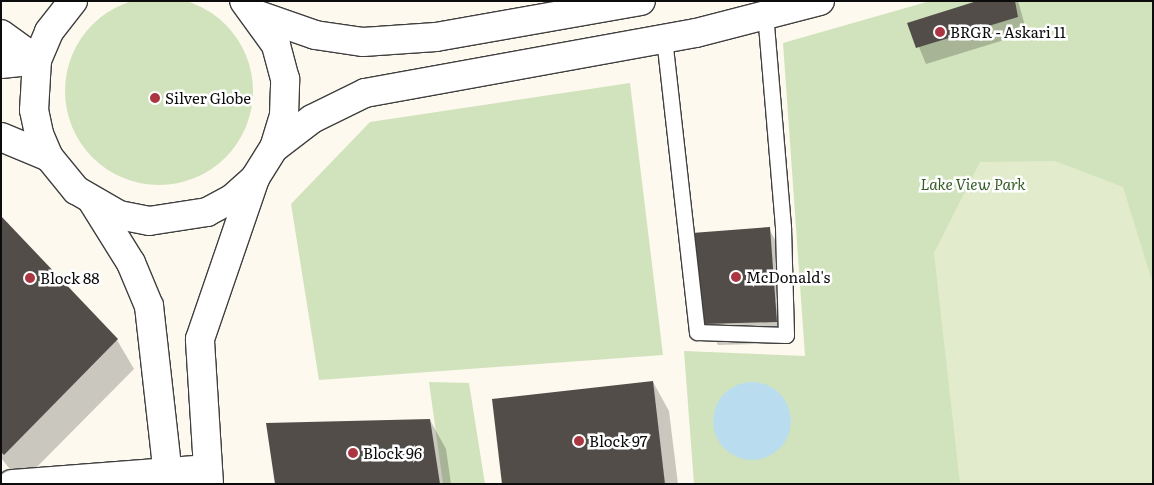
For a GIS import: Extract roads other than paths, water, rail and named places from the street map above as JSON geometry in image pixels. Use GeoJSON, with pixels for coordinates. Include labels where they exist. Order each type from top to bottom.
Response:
{"type":"FeatureCollection","features":[{"type":"Feature","properties":{"kind":"street"},"geometry":{"type":"LineString","coordinates":[[73,1],[49,32],[37,60],[34,110],[49,157],[66,180],[93,202],[132,263],[149,306],[168,478]]}},
{"type":"Feature","properties":{"kind":"street"},"geometry":{"type":"LineString","coordinates":[[251,8],[315,35],[363,42],[436,37],[642,1]]}},
{"type":"Feature","properties":{"kind":"street"},"geometry":{"type":"LineString","coordinates":[[274,148],[312,119],[365,93],[664,38],[820,1]]}},
{"type":"Feature","properties":{"kind":"street"},"geometry":{"type":"LineString","coordinates":[[12,484],[208,476],[200,339],[255,178],[274,148],[284,114],[285,79],[276,45],[251,8]]}},
{"type":"Feature","properties":{"kind":"street"},"geometry":{"type":"LineString","coordinates":[[1,34],[37,60]]}},
{"type":"Feature","properties":{"kind":"street"},"geometry":{"type":"LineString","coordinates":[[1,64],[37,60]]}},
{"type":"Feature","properties":{"kind":"street"},"geometry":{"type":"LineString","coordinates":[[1,137],[49,157]]}},
{"type":"Feature","properties":{"kind":"street"},"geometry":{"type":"LineString","coordinates":[[93,202],[149,221],[178,220],[207,212],[255,178]]}},
{"type":"Feature","properties":{"kind":"lane"},"geometry":{"type":"LineString","coordinates":[[664,38],[697,332],[786,335],[784,227],[765,14]]}},
{"type":"Feature","properties":{"kind":"water"},"geometry":{"type":"Polygon","coordinates":[[[752,382],[767,385],[779,394],[788,406],[791,421],[788,436],[779,448],[767,457],[752,460],[737,457],[725,448],[716,436],[713,421],[716,406],[725,394],[737,385],[752,382]]]}},
{"type":"Feature","properties":{"kind":"place","name":"BRGR - Askari 11"},"geometry":{"type":"Point","coordinates":[940,32]}},
{"type":"Feature","properties":{"kind":"place","name":"Silver Globe"},"geometry":{"type":"Point","coordinates":[155,98]}},
{"type":"Feature","properties":{"kind":"place","name":"McDonald's"},"geometry":{"type":"Point","coordinates":[736,277]}},
{"type":"Feature","properties":{"kind":"place","name":"Block 88"},"geometry":{"type":"Point","coordinates":[30,278]}},
{"type":"Feature","properties":{"kind":"place","name":"Block 97"},"geometry":{"type":"Point","coordinates":[579,441]}},
{"type":"Feature","properties":{"kind":"place","name":"Block 96"},"geometry":{"type":"Point","coordinates":[353,453]}},
{"type":"Feature","properties":{"kind":"park label","name":"Lake View Park"},"geometry":{"type":"Point","coordinates":[973,184]}}]}
